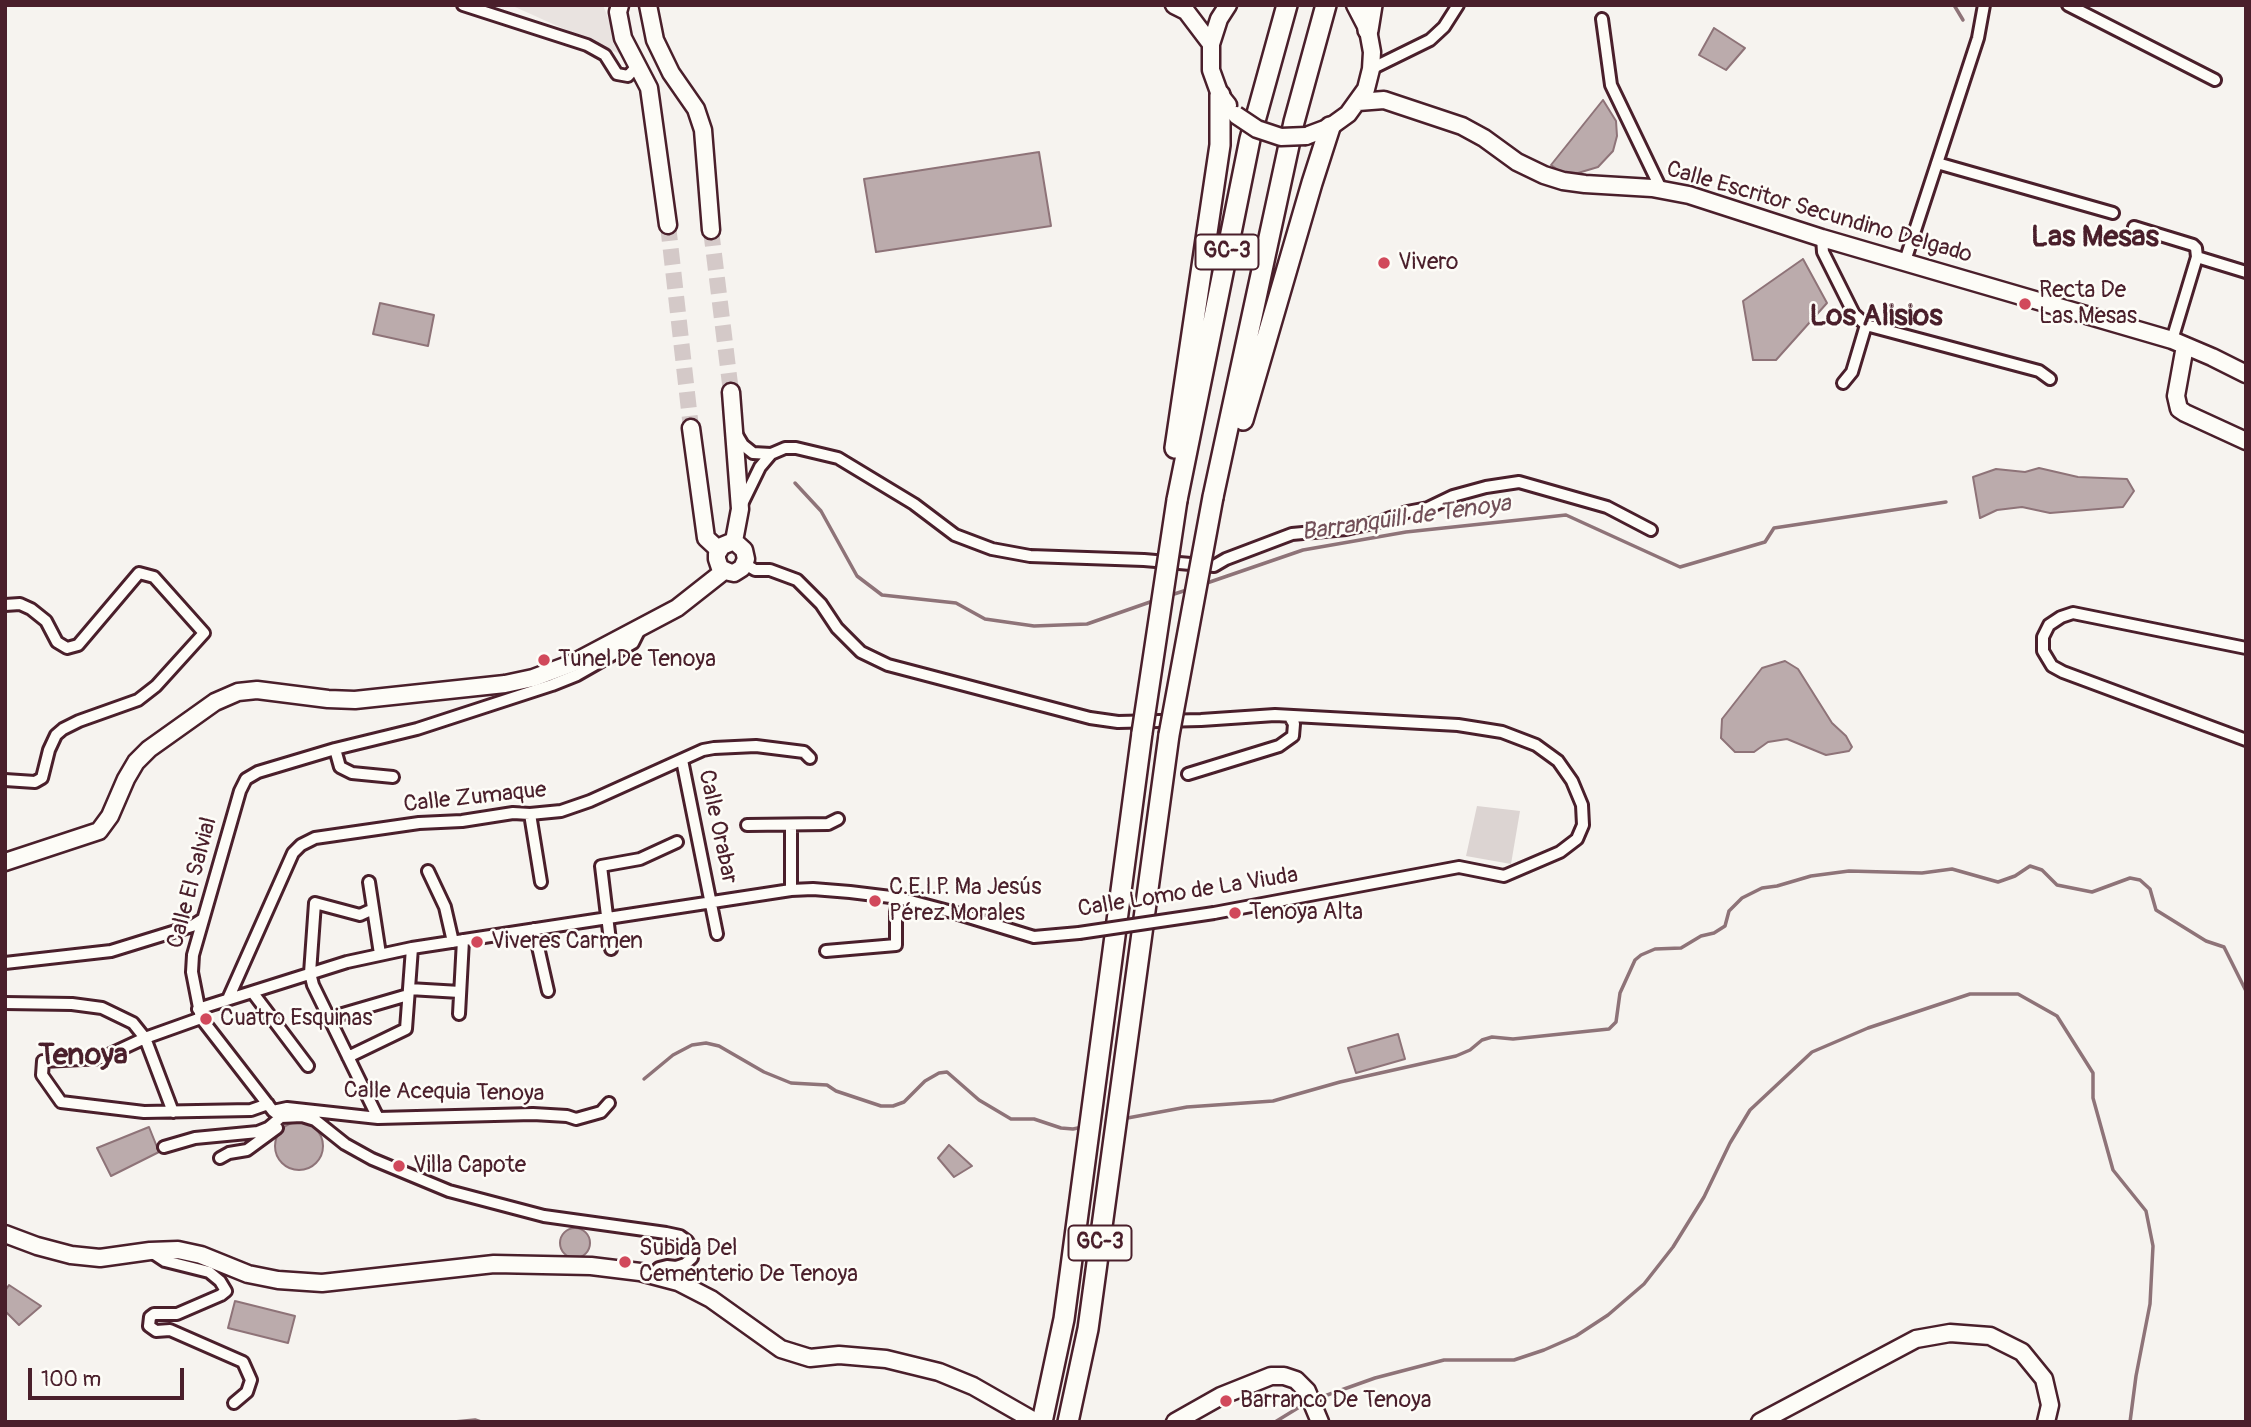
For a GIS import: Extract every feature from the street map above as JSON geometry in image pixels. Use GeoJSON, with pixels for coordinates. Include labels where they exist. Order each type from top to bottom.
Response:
{"type":"FeatureCollection","features":[{"type":"Feature","properties":{"kind":"highway","name":"GC-3"},"geometry":{"type":"LineString","coordinates":[[1042,1422],[1064,1319],[1172,501],[1250,139],[1287,5]]}},
{"type":"Feature","properties":{"kind":"highway","name":"GC-3"},"geometry":{"type":"LineString","coordinates":[[1068,1422],[1088,1329],[1170,735],[1294,122],[1326,5]]}},
{"type":"Feature","properties":{"kind":"highway"},"geometry":{"type":"LineString","coordinates":[[1368,30],[1372,5]]}},
{"type":"Feature","properties":{"kind":"highway"},"geometry":{"type":"LineString","coordinates":[[1172,501],[1220,145],[1220,95]]}},
{"type":"Feature","properties":{"kind":"highway"},"geometry":{"type":"LineString","coordinates":[[1218,498],[1330,127]]}},
{"type":"Feature","properties":{"kind":"main road"},"geometry":{"type":"LineString","coordinates":[[620,5],[618,12],[623,38],[649,89],[668,225]]}},
{"type":"Feature","properties":{"kind":"main road"},"geometry":{"type":"LineString","coordinates":[[649,5],[655,40],[671,73],[696,109],[703,130],[711,230]]}},
{"type":"Feature","properties":{"kind":"main road"},"geometry":{"type":"LineString","coordinates":[[1174,5],[1186,11],[1211,44]]}},
{"type":"Feature","properties":{"kind":"main road"},"geometry":{"type":"LineString","coordinates":[[1228,5],[1219,19],[1211,44],[1211,70],[1220,95],[1236,115],[1257,130],[1281,137],[1306,136],[1330,127],[1348,114],[1358,102],[1371,67]]}},
{"type":"Feature","properties":{"kind":"main road"},"geometry":{"type":"LineString","coordinates":[[1355,5],[1368,30],[1371,67],[1384,100]]}},
{"type":"Feature","properties":{"kind":"main road","name":"Calle Escritor Secundino Delgado"},"geometry":{"type":"LineString","coordinates":[[1358,102],[1384,100],[1462,126],[1517,162],[1544,175],[1585,184],[1689,195],[1822,238],[2179,343],[2246,374]]}},
{"type":"Feature","properties":{"kind":"main road"},"geometry":{"type":"LineString","coordinates":[[2179,343],[2176,396],[2179,408],[2246,441]]}},
{"type":"Feature","properties":{"kind":"main road"},"geometry":{"type":"LineString","coordinates":[[731,392],[740,509],[734,541],[719,550],[717,559],[724,571],[734,573],[742,568],[746,559],[744,550],[734,541]]}},
{"type":"Feature","properties":{"kind":"main road"},"geometry":{"type":"LineString","coordinates":[[691,428],[706,538],[719,550]]}},
{"type":"Feature","properties":{"kind":"main road"},"geometry":{"type":"LineString","coordinates":[[5,862],[99,831],[110,817],[136,762],[149,749],[215,702],[238,692],[257,690],[355,700],[505,684],[533,678],[573,663],[677,608],[724,571]]}},
{"type":"Feature","properties":{"kind":"main road"},"geometry":{"type":"LineString","coordinates":[[5,1234],[71,1255],[100,1258],[178,1250],[201,1255],[248,1274],[278,1280],[322,1283],[494,1264],[591,1266],[652,1275],[678,1282],[711,1299],[781,1349],[810,1358],[839,1355],[886,1359],[939,1372],[973,1386],[1036,1422]]}},
{"type":"Feature","properties":{"kind":"main road"},"geometry":{"type":"LineString","coordinates":[[1760,1422],[1916,1339],[1951,1334],[1990,1336],[2022,1352],[2044,1379],[2050,1405],[2046,1422]]}},
{"type":"Feature","properties":{"kind":"main road"},"geometry":{"type":"LineString","coordinates":[[1175,1422],[1221,1396],[1271,1376],[1296,1380],[1307,1391],[1320,1422]]}},
{"type":"Feature","properties":{"kind":"street"},"geometry":{"type":"LineString","coordinates":[[463,5],[587,45],[605,55],[617,74],[628,76],[637,66]]}},
{"type":"Feature","properties":{"kind":"street"},"geometry":{"type":"LineString","coordinates":[[1371,67],[1430,40],[1444,27],[1458,5]]}},
{"type":"Feature","properties":{"kind":"street"},"geometry":{"type":"LineString","coordinates":[[1905,261],[1978,38],[1984,5]]}},
{"type":"Feature","properties":{"kind":"street"},"geometry":{"type":"LineString","coordinates":[[2068,5],[2215,80]]}},
{"type":"Feature","properties":{"kind":"street"},"geometry":{"type":"LineString","coordinates":[[1602,19],[1611,85],[1661,190]]}},
{"type":"Feature","properties":{"kind":"street"},"geometry":{"type":"LineString","coordinates":[[1371,67],[1395,57]]}},
{"type":"Feature","properties":{"kind":"street"},"geometry":{"type":"LineString","coordinates":[[1937,163],[2112,213]]}},
{"type":"Feature","properties":{"kind":"street"},"geometry":{"type":"LineString","coordinates":[[2134,227],[2196,248],[2197,257],[2179,343]]}},
{"type":"Feature","properties":{"kind":"street"},"geometry":{"type":"LineString","coordinates":[[1822,238],[1823,252],[1854,314],[1866,325],[2039,371],[2050,379]]}},
{"type":"Feature","properties":{"kind":"street"},"geometry":{"type":"LineString","coordinates":[[2197,257],[2246,272]]}},
{"type":"Feature","properties":{"kind":"street"},"geometry":{"type":"LineString","coordinates":[[1843,383],[1852,372],[1866,325]]}},
{"type":"Feature","properties":{"kind":"street"},"geometry":{"type":"LineString","coordinates":[[734,430],[743,445],[753,453],[771,454],[785,448],[796,448],[838,458],[914,504],[955,535],[992,549],[1030,555],[1214,566],[1292,534],[1370,524],[1428,508],[1453,496],[1519,482],[1607,507],[1651,530]]}},
{"type":"Feature","properties":{"kind":"street"},"geometry":{"type":"LineString","coordinates":[[740,509],[760,467],[771,454]]}},
{"type":"Feature","properties":{"kind":"street"},"geometry":{"type":"LineString","coordinates":[[745,564],[755,570],[770,570],[797,580],[861,652],[888,665],[1090,718],[1118,722],[1275,715],[1290,717],[1294,724],[1293,736],[1279,746],[1188,774]]}},
{"type":"Feature","properties":{"kind":"street"},"geometry":{"type":"LineString","coordinates":[[5,605],[20,604],[31,609],[46,621],[57,642],[67,648],[78,645],[139,573],[154,577],[204,633],[156,686],[138,700],[63,729],[56,735],[42,778],[35,782],[5,780]]}},
{"type":"Feature","properties":{"kind":"street"},"geometry":{"type":"LineString","coordinates":[[2246,648],[2073,613],[2049,625],[2043,637],[2043,652],[2052,666],[2063,672],[2246,740]]}},
{"type":"Feature","properties":{"kind":"street","name":"Calle El Salvial"},"geometry":{"type":"LineString","coordinates":[[278,1112],[200,1013],[192,972],[193,955],[203,919],[240,791],[246,779],[258,772],[335,749],[417,729],[565,680],[634,642],[641,626]]}},
{"type":"Feature","properties":{"kind":"street","name":"Calle Lomo de La Viuda"},"geometry":{"type":"LineString","coordinates":[[43,1074],[43,1061],[102,1058],[228,999],[253,993],[310,972],[412,948],[791,890],[813,889],[899,898],[1034,937],[1079,933],[1214,913],[1458,867],[1504,876],[1560,852],[1577,839],[1583,825],[1581,805],[1572,781],[1558,761],[1536,745],[1503,732],[1458,725],[1290,717]]}},
{"type":"Feature","properties":{"kind":"street","name":"Calle Zumaque"},"geometry":{"type":"LineString","coordinates":[[228,999],[293,853],[301,845],[315,838],[419,823],[561,811],[715,748],[756,746],[804,752],[810,758]]}},
{"type":"Feature","properties":{"kind":"street"},"geometry":{"type":"LineString","coordinates":[[335,749],[340,767],[352,773],[393,777]]}},
{"type":"Feature","properties":{"kind":"street","name":"Calle Orabar"},"geometry":{"type":"LineString","coordinates":[[682,760],[717,934]]}},
{"type":"Feature","properties":{"kind":"street"},"geometry":{"type":"LineString","coordinates":[[530,814],[541,882]]}},
{"type":"Feature","properties":{"kind":"street"},"geometry":{"type":"LineString","coordinates":[[747,825],[828,824],[838,819]]}},
{"type":"Feature","properties":{"kind":"street"},"geometry":{"type":"LineString","coordinates":[[791,825],[791,890]]}},
{"type":"Feature","properties":{"kind":"street"},"geometry":{"type":"LineString","coordinates":[[611,949],[601,866],[640,859],[677,842]]}},
{"type":"Feature","properties":{"kind":"street"},"geometry":{"type":"LineString","coordinates":[[428,871],[458,941],[459,1014]]}},
{"type":"Feature","properties":{"kind":"street"},"geometry":{"type":"LineString","coordinates":[[369,882],[380,954]]}},
{"type":"Feature","properties":{"kind":"street"},"geometry":{"type":"LineString","coordinates":[[826,951],[896,945],[896,912],[899,898]]}},
{"type":"Feature","properties":{"kind":"street"},"geometry":{"type":"LineString","coordinates":[[373,909],[360,915],[315,903],[310,972],[313,985],[378,1118]]}},
{"type":"Feature","properties":{"kind":"street"},"geometry":{"type":"LineString","coordinates":[[5,962],[111,951],[192,926],[203,919]]}},
{"type":"Feature","properties":{"kind":"street"},"geometry":{"type":"LineString","coordinates":[[534,929],[548,991]]}},
{"type":"Feature","properties":{"kind":"street"},"geometry":{"type":"LineString","coordinates":[[348,1057],[406,1029],[412,948]]}},
{"type":"Feature","properties":{"kind":"street"},"geometry":{"type":"LineString","coordinates":[[329,1018],[409,992],[460,992]]}},
{"type":"Feature","properties":{"kind":"street"},"geometry":{"type":"LineString","coordinates":[[253,993],[308,1066]]}},
{"type":"Feature","properties":{"kind":"street"},"geometry":{"type":"LineString","coordinates":[[5,1003],[72,1004],[102,1008],[134,1023],[145,1038],[173,1112]]}},
{"type":"Feature","properties":{"kind":"street","name":"Calle Acequia Tenoya"},"geometry":{"type":"LineString","coordinates":[[43,1074],[61,1102],[144,1112],[278,1112],[288,1108],[378,1118],[533,1114],[576,1119],[601,1112],[609,1102]]}},
{"type":"Feature","properties":{"kind":"street"},"geometry":{"type":"LineString","coordinates":[[164,1147],[195,1138],[258,1132],[268,1128],[278,1112]]}},
{"type":"Feature","properties":{"kind":"street"},"geometry":{"type":"LineString","coordinates":[[220,1158],[229,1153],[247,1150],[278,1112]]}},
{"type":"Feature","properties":{"kind":"street"},"geometry":{"type":"LineString","coordinates":[[278,1112],[315,1120],[345,1144],[372,1159],[449,1191],[544,1216],[666,1233],[680,1236],[687,1241],[692,1249],[692,1258],[676,1267],[659,1268],[652,1275]]}},
{"type":"Feature","properties":{"kind":"street"},"geometry":{"type":"LineString","coordinates":[[150,1251],[165,1261],[209,1272],[220,1280],[226,1291],[221,1296],[177,1314],[154,1314],[150,1317],[149,1326],[156,1331],[170,1330],[243,1362],[251,1380],[247,1392],[234,1403]]}},
{"type":"Feature","properties":{"kind":"shaded area"},"geometry":{"type":"Polygon","coordinates":[[[509,5],[603,5],[622,55],[515,7],[509,5]]]}},
{"type":"Feature","properties":{"kind":"shaded area"},"geometry":{"type":"Polygon","coordinates":[[[1714,28],[1745,48],[1726,70],[1699,55],[1714,28]]]}},
{"type":"Feature","properties":{"kind":"shaded area"},"geometry":{"type":"Polygon","coordinates":[[[1603,100],[1616,121],[1617,136],[1613,151],[1598,167],[1578,173],[1561,172],[1551,165],[1603,100]]]}},
{"type":"Feature","properties":{"kind":"shaded area"},"geometry":{"type":"Polygon","coordinates":[[[1039,152],[1051,226],[876,252],[864,179],[1039,152]]]}},
{"type":"Feature","properties":{"kind":"shaded area"},"geometry":{"type":"Polygon","coordinates":[[[1803,259],[1827,303],[1776,360],[1753,360],[1743,301],[1803,259]]]}},
{"type":"Feature","properties":{"kind":"shaded area"},"geometry":{"type":"Polygon","coordinates":[[[380,303],[434,315],[428,346],[373,334],[380,303]]]}},
{"type":"Feature","properties":{"kind":"shaded area"},"geometry":{"type":"Polygon","coordinates":[[[2039,468],[2078,477],[2127,479],[2134,491],[2123,507],[2050,513],[2022,507],[1997,510],[1980,518],[1973,477],[1996,469],[2025,472],[2039,468]]]}},
{"type":"Feature","properties":{"kind":"shaded area"},"geometry":{"type":"Polygon","coordinates":[[[1785,661],[1798,669],[1832,723],[1846,736],[1852,747],[1849,751],[1826,755],[1787,739],[1768,742],[1754,752],[1735,752],[1721,738],[1722,719],[1762,668],[1785,661]]]}},
{"type":"Feature","properties":{"kind":"shaded area"},"geometry":{"type":"Polygon","coordinates":[[[1477,806],[1520,811],[1511,864],[1466,856],[1477,806]]]}},
{"type":"Feature","properties":{"kind":"shaded area"},"geometry":{"type":"Polygon","coordinates":[[[1398,1034],[1405,1059],[1356,1073],[1348,1048],[1398,1034]]]}},
{"type":"Feature","properties":{"kind":"shaded area"},"geometry":{"type":"Polygon","coordinates":[[[299,1122],[316,1129],[323,1146],[316,1163],[299,1170],[282,1163],[275,1146],[282,1129],[299,1122]]]}},
{"type":"Feature","properties":{"kind":"shaded area"},"geometry":{"type":"Polygon","coordinates":[[[149,1127],[159,1152],[111,1176],[97,1148],[149,1127]]]}},
{"type":"Feature","properties":{"kind":"shaded area"},"geometry":{"type":"Polygon","coordinates":[[[949,1145],[972,1166],[954,1177],[938,1158],[949,1145]]]}},
{"type":"Feature","properties":{"kind":"shaded area"},"geometry":{"type":"Polygon","coordinates":[[[575,1228],[586,1232],[590,1243],[586,1254],[575,1258],[564,1254],[560,1243],[564,1232],[575,1228]]]}},
{"type":"Feature","properties":{"kind":"shaded area"},"geometry":{"type":"Polygon","coordinates":[[[9,1285],[41,1306],[19,1325],[5,1311],[5,1291],[9,1285]]]}},
{"type":"Feature","properties":{"kind":"shaded area"},"geometry":{"type":"Polygon","coordinates":[[[235,1301],[295,1316],[288,1343],[228,1328],[235,1301]]]}},
{"type":"Feature","properties":{"kind":"waterway"},"geometry":{"type":"LineString","coordinates":[[1954,5],[1963,20]]}},
{"type":"Feature","properties":{"kind":"waterway","name":"Barranquill de Tenoya"},"geometry":{"type":"LineString","coordinates":[[795,483],[821,511],[857,576],[882,595],[956,603],[985,619],[1034,626],[1087,624],[1153,601]]}},
{"type":"Feature","properties":{"kind":"waterway","name":"Barranquill de Tenoya"},"geometry":{"type":"LineString","coordinates":[[1204,584],[1303,550],[1406,532],[1566,515],[1680,567],[1765,542],[1774,528],[1946,502]]}},
{"type":"Feature","properties":{"kind":"waterway","name":"Barranquill de Tenoya"},"geometry":{"type":"LineString","coordinates":[[1171,595],[1190,589]]}},
{"type":"Feature","properties":{"kind":"waterway"},"geometry":{"type":"LineString","coordinates":[[1122,1119],[1187,1107],[1273,1101],[1340,1082],[1456,1056],[1492,1037],[1513,1039],[1609,1029],[1616,1022],[1620,993],[1635,960],[1641,955],[1655,949],[1681,948],[1701,936],[1714,933],[1725,926],[1729,911],[1742,898],[1762,888],[1811,876],[1849,871],[1922,873],[1952,869],[1998,882],[2015,876],[2030,866],[2042,870],[2057,885],[2092,892],[2130,878],[2140,880],[2150,889],[2156,910],[2206,941],[2224,947],[2246,991]]}},
{"type":"Feature","properties":{"kind":"waterway","name":"Barranco De Tenoya"},"geometry":{"type":"LineString","coordinates":[[1316,1399],[1375,1378],[1444,1360],[1514,1360],[1576,1336],[1608,1315],[1644,1284],[1673,1247],[1704,1197],[1730,1143],[1750,1110],[1812,1052],[1868,1028],[1970,994],[2018,994],[2057,1016],[2093,1073],[2093,1098],[2113,1170],[2146,1211],[2153,1246],[2150,1304],[2130,1422]]}},
{"type":"Feature","properties":{"kind":"waterway"},"geometry":{"type":"LineString","coordinates":[[644,1079],[673,1055],[692,1045],[706,1043],[719,1046],[764,1072],[791,1083],[827,1085],[836,1091],[881,1106],[904,1102],[925,1081],[939,1073],[947,1072],[979,1100],[1011,1119],[1034,1119],[1061,1128],[1083,1127]]}},
{"type":"Feature","properties":{"kind":"waterway","name":"Barranco De Tenoya"},"geometry":{"type":"LineString","coordinates":[[1275,1422],[1306,1403]]}},
{"type":"Feature","properties":{"kind":"waterway","name":"Barranco De Tenoya"},"geometry":{"type":"LineString","coordinates":[[454,1422],[481,1422]]}},
{"type":"Feature","properties":{"kind":"tunnel"},"geometry":{"type":"LineString","coordinates":[[668,225],[691,428]]}},
{"type":"Feature","properties":{"kind":"tunnel"},"geometry":{"type":"LineString","coordinates":[[711,230],[731,392]]}},
{"type":"Feature","properties":{"kind":"place","name":"Vivero"},"geometry":{"type":"Point","coordinates":[1384,263]}},
{"type":"Feature","properties":{"kind":"place","name":"Recta De Las Mesas"},"geometry":{"type":"Point","coordinates":[2025,304]}},
{"type":"Feature","properties":{"kind":"place","name":"Tunel De Tenoya"},"geometry":{"type":"Point","coordinates":[544,660]}},
{"type":"Feature","properties":{"kind":"place","name":"C.E.I.P. Mª Jesús Pérez Morales"},"geometry":{"type":"Point","coordinates":[875,901]}},
{"type":"Feature","properties":{"kind":"place","name":"Tenoya Alta"},"geometry":{"type":"Point","coordinates":[1235,913]}},
{"type":"Feature","properties":{"kind":"place","name":"Viveres Carmen"},"geometry":{"type":"Point","coordinates":[477,942]}},
{"type":"Feature","properties":{"kind":"place","name":"Cuatro Esquinas"},"geometry":{"type":"Point","coordinates":[206,1019]}},
{"type":"Feature","properties":{"kind":"place","name":"Villa Capote"},"geometry":{"type":"Point","coordinates":[399,1166]}},
{"type":"Feature","properties":{"kind":"place","name":"Subida Del Cementerio De Tenoya"},"geometry":{"type":"Point","coordinates":[625,1262]}},
{"type":"Feature","properties":{"kind":"place","name":"Barranco De Tenoya"},"geometry":{"type":"Point","coordinates":[1226,1401]}},
{"type":"Feature","properties":{"kind":"district","name":"Las Mesas"},"geometry":{"type":"Point","coordinates":[2095,238]}},
{"type":"Feature","properties":{"kind":"district","name":"Los Alisios"},"geometry":{"type":"Point","coordinates":[1876,317]}},
{"type":"Feature","properties":{"kind":"district","name":"Tenoya"},"geometry":{"type":"Point","coordinates":[83,1056]}}]}
